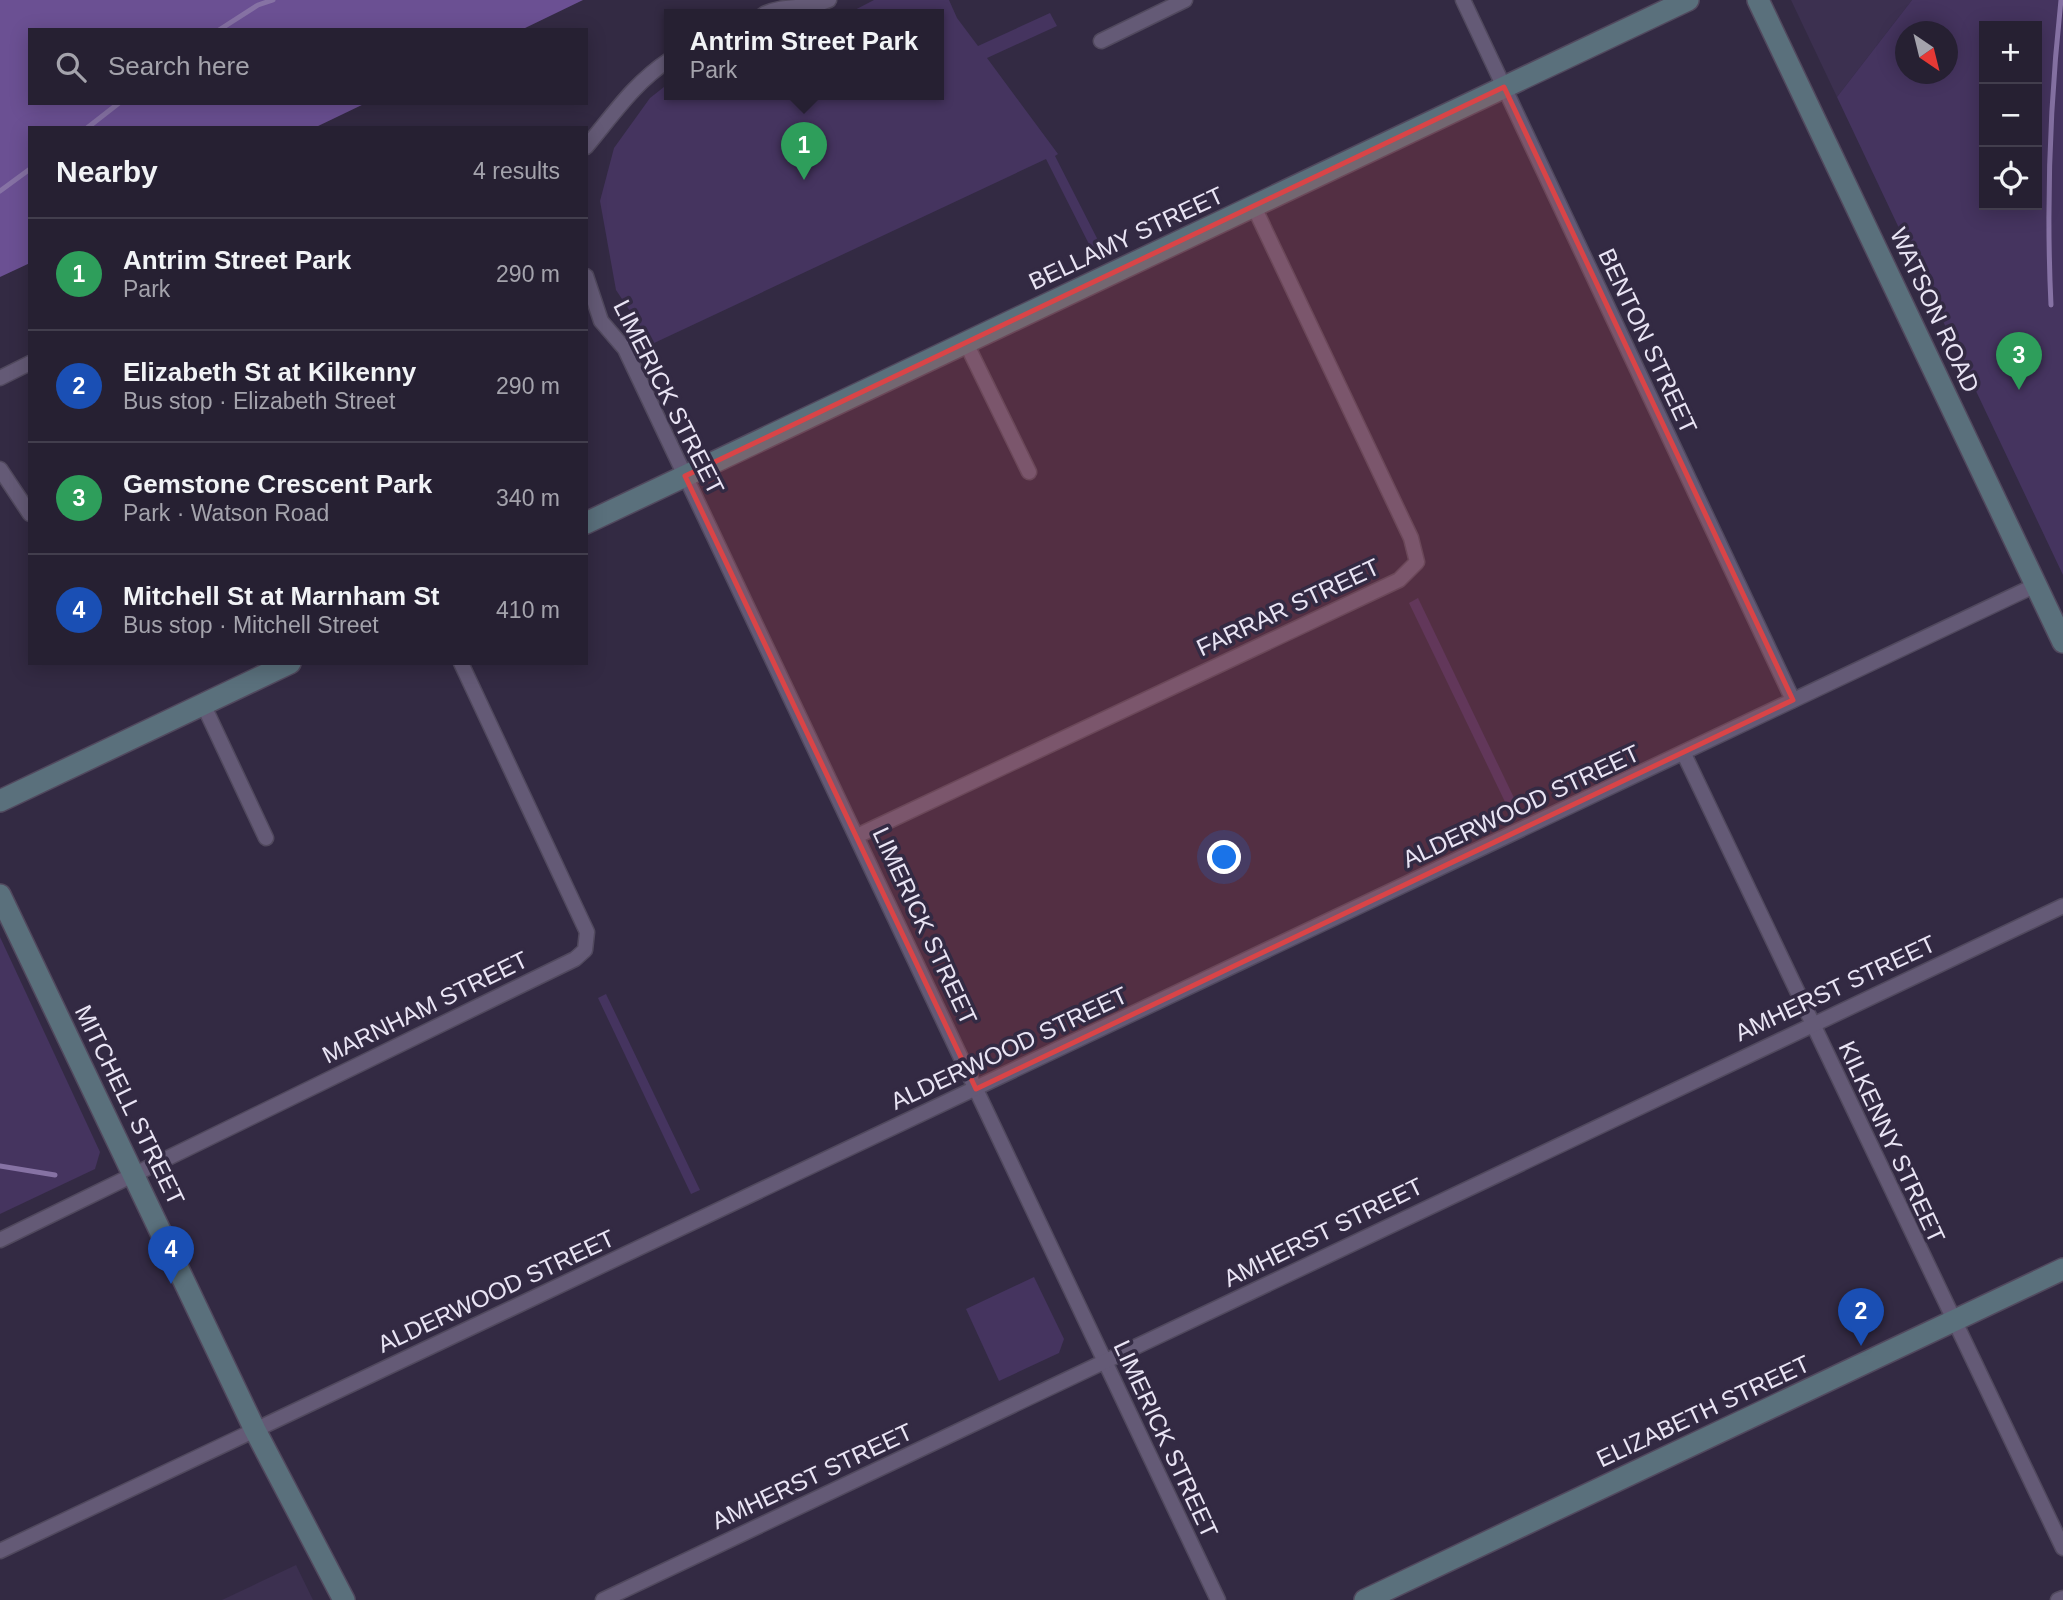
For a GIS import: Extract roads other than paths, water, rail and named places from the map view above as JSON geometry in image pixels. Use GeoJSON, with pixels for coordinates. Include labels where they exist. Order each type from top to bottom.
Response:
{"type":"FeatureCollection","features":[{"type":"Feature","properties":{"kind":"street"},"geometry":{"type":"LineString","coordinates":[[775,9],[803,8],[829,0]]}},
{"type":"Feature","properties":{"kind":"street"},"geometry":{"type":"LineString","coordinates":[[1101,41],[1185,0]]}},
{"type":"Feature","properties":{"kind":"street","name":"BENTON STREET"},"geometry":{"type":"LineString","coordinates":[[1463,0],[1793,701]]}},
{"type":"Feature","properties":{"kind":"street","name":"BELLAMY STREET"},"geometry":{"type":"LineString","coordinates":[[588,522],[1689,0]]}},
{"type":"Feature","properties":{"kind":"street","name":"WATSON ROAD"},"geometry":{"type":"LineString","coordinates":[[1758,0],[2063,642]]}},
{"type":"Feature","properties":{"kind":"street"},"geometry":{"type":"LineString","coordinates":[[588,143],[647,74],[664,63]]}},
{"type":"Feature","properties":{"kind":"street","name":"FARRAR STREET"},"geometry":{"type":"LineString","coordinates":[[857,836],[1399,580],[1417,562],[1411,538],[1254,207]]}},
{"type":"Feature","properties":{"kind":"street","name":"LIMERICK STREET"},"geometry":{"type":"LineString","coordinates":[[588,282],[601,321],[625,349],[1217,1600]]}},
{"type":"Feature","properties":{"kind":"street"},"geometry":{"type":"LineString","coordinates":[[965,343],[1029,472]]}},
{"type":"Feature","properties":{"kind":"street"},"geometry":{"type":"LineString","coordinates":[[0,378],[28,364]]}},
{"type":"Feature","properties":{"kind":"street"},"geometry":{"type":"LineString","coordinates":[[0,469],[28,511]]}},
{"type":"Feature","properties":{"kind":"street","name":"ALDERWOOD STREET"},"geometry":{"type":"LineString","coordinates":[[0,1551],[2036,585]]}},
{"type":"Feature","properties":{"kind":"street"},"geometry":{"type":"LineString","coordinates":[[0,801],[286,665]]}},
{"type":"Feature","properties":{"kind":"street","name":"MARNHAM STREET"},"geometry":{"type":"LineString","coordinates":[[0,1240],[575,959],[585,950],[587,932],[462,665]]}},
{"type":"Feature","properties":{"kind":"street"},"geometry":{"type":"LineString","coordinates":[[203,704],[266,838]]}},
{"type":"Feature","properties":{"kind":"street","name":"KILKENNY STREET"},"geometry":{"type":"LineString","coordinates":[[1684,754],[1952,1322],[2063,1548]]}},
{"type":"Feature","properties":{"kind":"street","name":"MITCHELL STREET"},"geometry":{"type":"LineString","coordinates":[[0,895],[255,1430],[280,1471],[344,1600]]}},
{"type":"Feature","properties":{"kind":"street","name":"AMHERST STREET"},"geometry":{"type":"LineString","coordinates":[[603,1600],[2063,906]]}},
{"type":"Feature","properties":{"kind":"street","name":"ELIZABETH STREET"},"geometry":{"type":"LineString","coordinates":[[1365,1600],[2063,1269]]}},
{"type":"Feature","properties":{"kind":"waterway"},"geometry":{"type":"LineString","coordinates":[[222,28],[258,5],[273,0]]}},
{"type":"Feature","properties":{"kind":"waterway"},"geometry":{"type":"LineString","coordinates":[[2051,305],[2050,152],[2061,0]]}},
{"type":"Feature","properties":{"kind":"waterway"},"geometry":{"type":"LineString","coordinates":[[90,126],[116,105]]}},
{"type":"Feature","properties":{"kind":"waterway"},"geometry":{"type":"LineString","coordinates":[[0,191],[28,170]]}},
{"type":"Feature","properties":{"kind":"waterway"},"geometry":{"type":"LineString","coordinates":[[0,1166],[55,1175]]}},
{"type":"Feature","properties":{"kind":"place","name":"Antrim Street Park"},"geometry":{"type":"Point","coordinates":[804,180]}},
{"type":"Feature","properties":{"kind":"place","name":"Gemstone Crescent Park"},"geometry":{"type":"Point","coordinates":[2019,390]}},
{"type":"Feature","properties":{"kind":"place","name":"Mitchell St at Marnham St"},"geometry":{"type":"Point","coordinates":[171,1284]}},
{"type":"Feature","properties":{"kind":"place","name":"Elizabeth St at Kilkenny"},"geometry":{"type":"Point","coordinates":[1861,1346]}}]}
